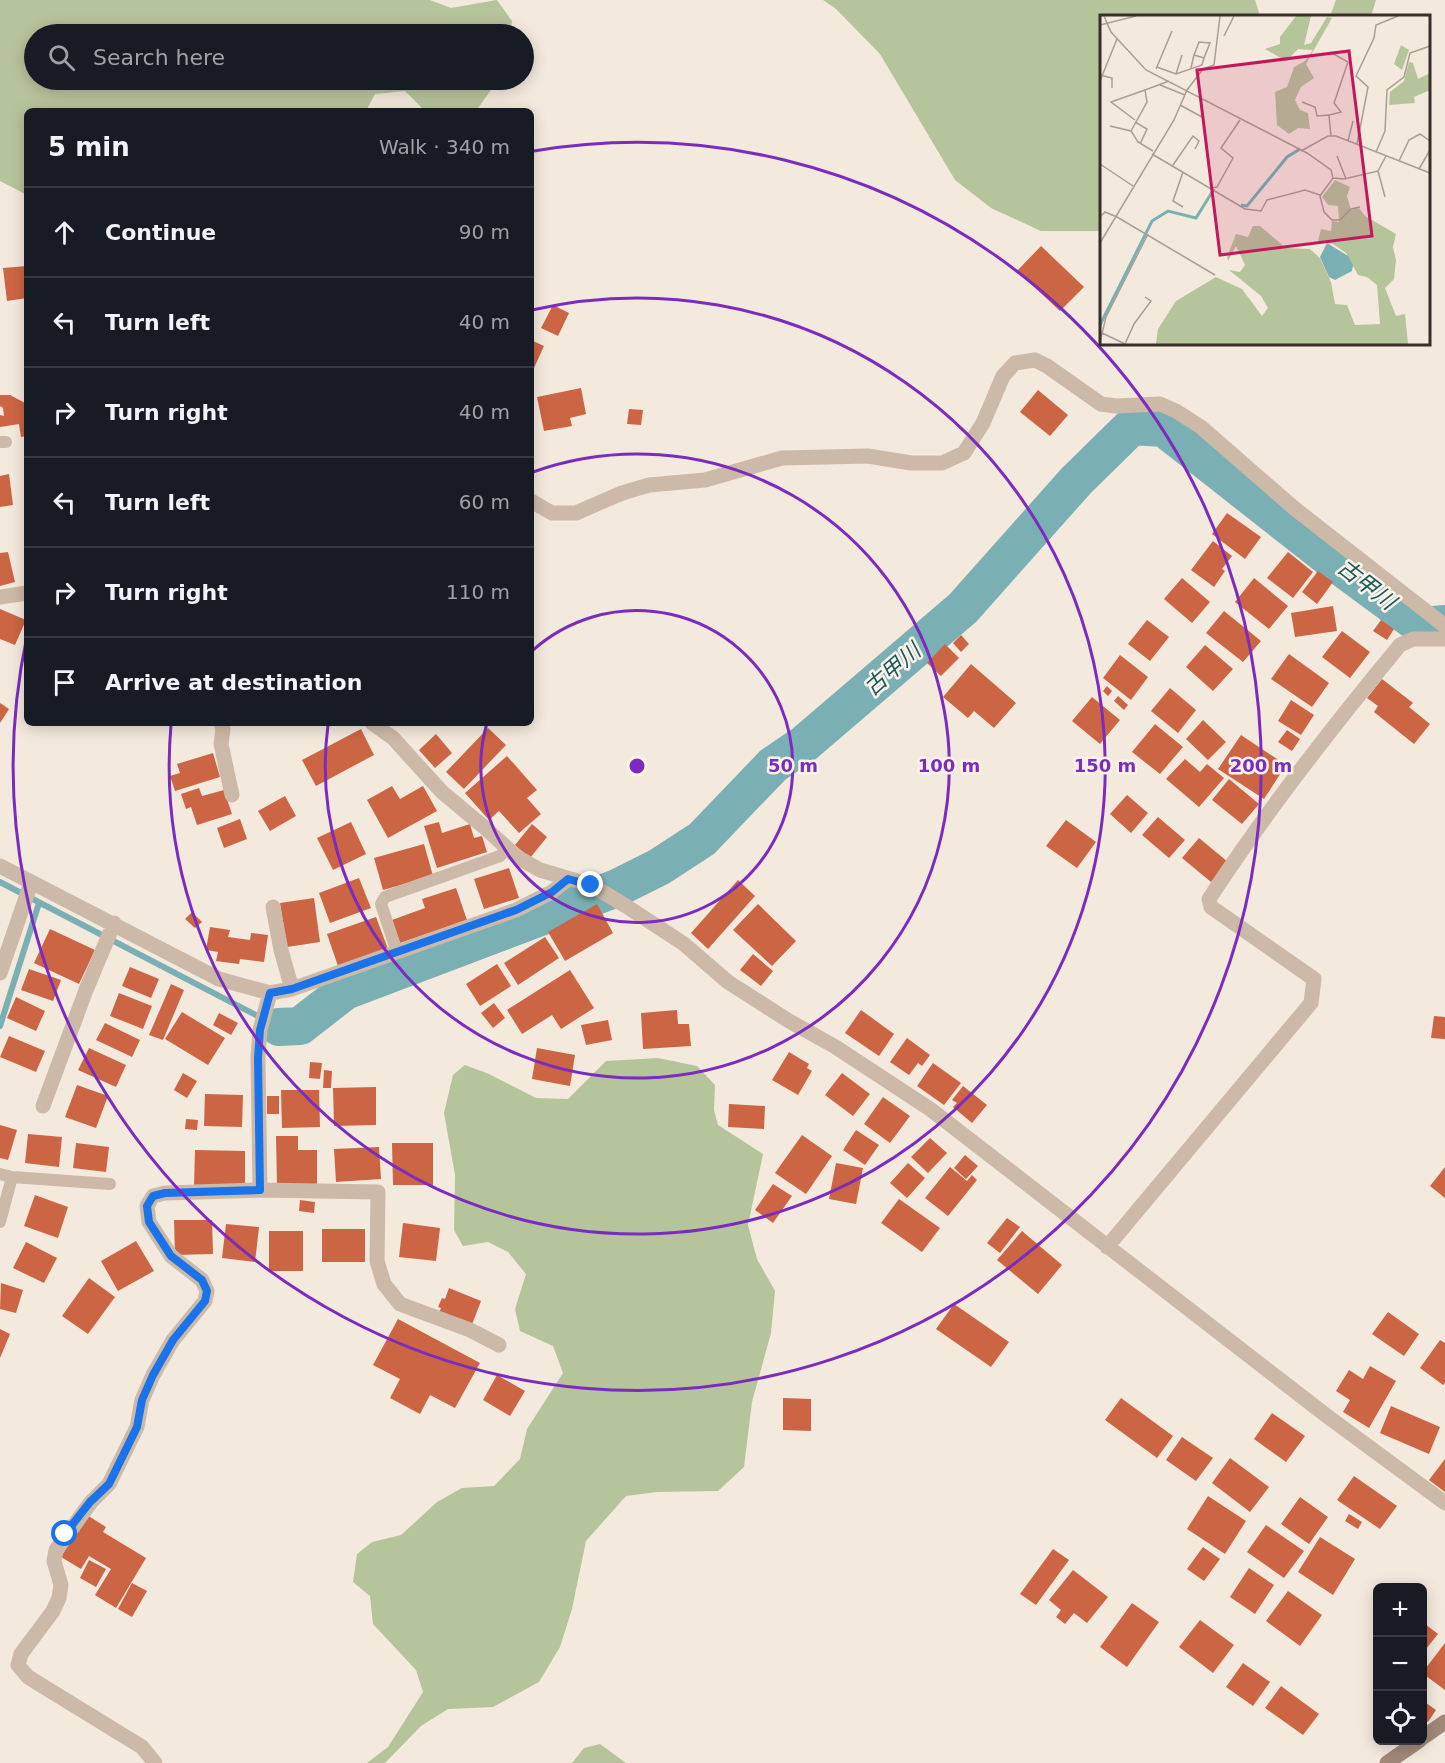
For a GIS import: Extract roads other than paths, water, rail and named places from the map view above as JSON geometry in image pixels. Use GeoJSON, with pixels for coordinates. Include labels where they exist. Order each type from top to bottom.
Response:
{"type":"FeatureCollection","features":[{"type":"Feature","properties":{"kind":"main road"},"geometry":{"type":"LineString","coordinates":[[1427,1735],[1445,1722]]}},
{"type":"Feature","properties":{"kind":"main road"},"geometry":{"type":"LineString","coordinates":[[1387,1763],[1412,1745]]}},
{"type":"Feature","properties":{"kind":"street"},"geometry":{"type":"LineString","coordinates":[[534,503],[552,513],[576,513],[649,485],[705,480],[782,458],[868,456],[911,463],[942,463],[964,453],[983,423],[1003,376],[1015,363],[1035,360],[1101,404],[1116,406],[1160,404],[1201,427],[1294,507],[1445,626]]}},
{"type":"Feature","properties":{"kind":"street"},"geometry":{"type":"LineString","coordinates":[[0,597],[24,593]]}},
{"type":"Feature","properties":{"kind":"street"},"geometry":{"type":"LineString","coordinates":[[1107,1247],[1311,1003],[1314,979],[1211,907],[1209,899],[1280,796],[1337,720],[1400,645],[1413,639],[1445,639]]}},
{"type":"Feature","properties":{"kind":"street"},"geometry":{"type":"LineString","coordinates":[[222,726],[221,744],[232,795]]}},
{"type":"Feature","properties":{"kind":"street"},"geometry":{"type":"LineString","coordinates":[[376,726],[393,738],[442,792],[517,857],[540,870],[591,885],[626,906],[684,944],[729,982],[789,1021],[834,1046],[930,1109],[1327,1416],[1445,1503]]}},
{"type":"Feature","properties":{"kind":"street"},"geometry":{"type":"LineString","coordinates":[[0,866],[219,979],[270,993],[292,989],[516,910],[552,892],[568,879]]}},
{"type":"Feature","properties":{"kind":"street"},"geometry":{"type":"LineString","coordinates":[[0,973],[31,883]]}},
{"type":"Feature","properties":{"kind":"street"},"geometry":{"type":"LineString","coordinates":[[273,907],[281,950],[292,989]]}},
{"type":"Feature","properties":{"kind":"street"},"geometry":{"type":"LineString","coordinates":[[43,1106],[86,990],[114,923]]}},
{"type":"Feature","properties":{"kind":"street"},"geometry":{"type":"LineString","coordinates":[[260,1190],[258,1058],[260,1030],[270,993]]}},
{"type":"Feature","properties":{"kind":"street"},"geometry":{"type":"LineString","coordinates":[[155,1763],[142,1747],[28,1677],[18,1665],[21,1654],[53,1611],[59,1598],[61,1585],[54,1561],[56,1550],[90,1502],[109,1484],[137,1427],[142,1400],[153,1375],[173,1340],[205,1301],[207,1291],[202,1280],[171,1256],[149,1222],[147,1206],[153,1196],[165,1193],[260,1190],[378,1192],[377,1261],[384,1284],[400,1304],[470,1330],[499,1346]]}},
{"type":"Feature","properties":{"kind":"lane"},"geometry":{"type":"LineString","coordinates":[[397,952],[381,904],[385,897],[500,856],[507,848]]}},
{"type":"Feature","properties":{"kind":"lane"},"geometry":{"type":"LineString","coordinates":[[0,1222],[6,1176],[110,1184]]}},
{"type":"Feature","properties":{"kind":"waterway","name":"古甲川"},"geometry":{"type":"LineString","coordinates":[[279,1027],[300,1026],[345,991],[617,888],[659,867],[702,839],[773,765],[804,744],[963,608],[1076,481],[1132,426],[1164,428],[1341,567],[1421,626],[1445,624]]}},
{"type":"Feature","properties":{"kind":"waterway"},"geometry":{"type":"LineString","coordinates":[[0,882],[279,1027]]}},
{"type":"Feature","properties":{"kind":"waterway"},"geometry":{"type":"LineString","coordinates":[[0,1026],[39,903]]}}]}
